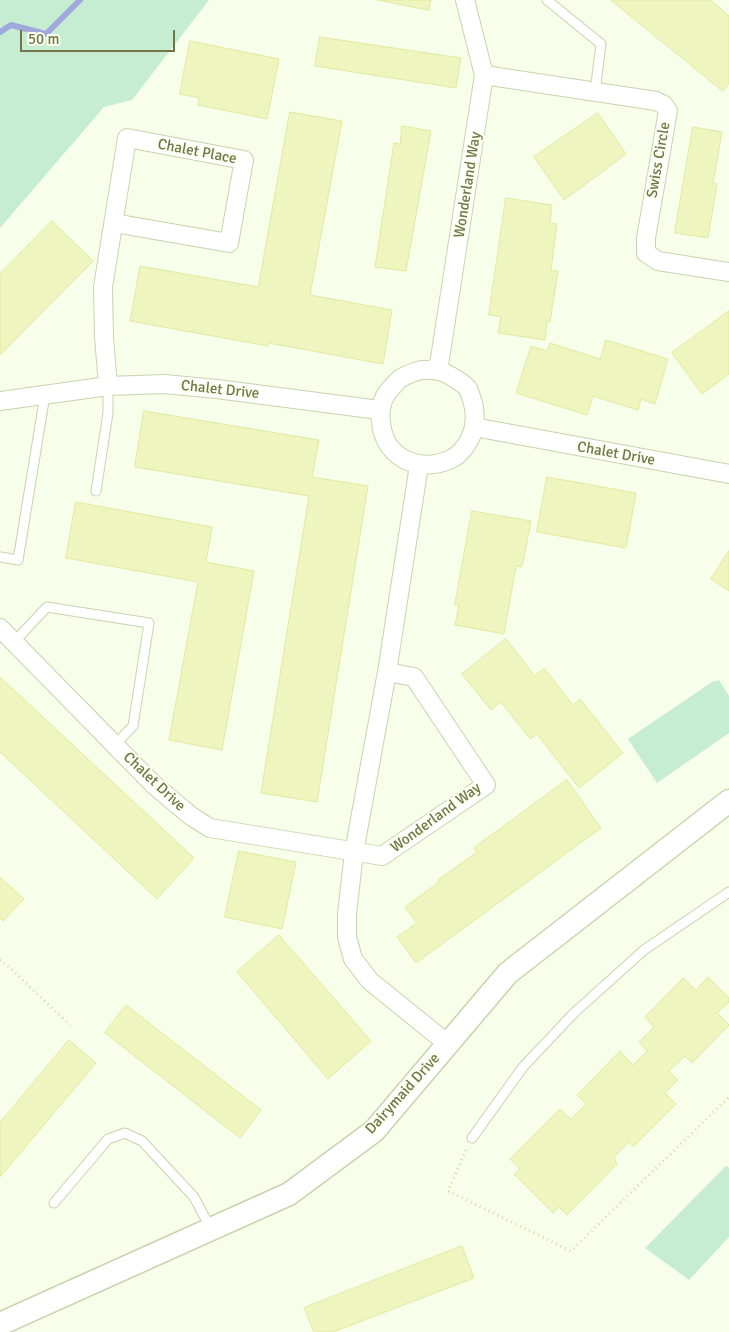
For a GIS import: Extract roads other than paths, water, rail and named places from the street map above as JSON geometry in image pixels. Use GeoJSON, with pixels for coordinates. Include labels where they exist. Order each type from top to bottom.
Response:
{"type":"FeatureCollection","features":[{"type":"Feature","properties":{"kind":"street","name":"Wonderland Way"},"geometry":{"type":"LineString","coordinates":[[438,371],[484,75],[465,0]]}},
{"type":"Feature","properties":{"kind":"street","name":"Swiss Circle"},"geometry":{"type":"LineString","coordinates":[[484,75],[656,101],[664,105],[668,111],[646,238],[646,253],[658,261],[729,272]]}},
{"type":"Feature","properties":{"kind":"street","name":"Chalet Place"},"geometry":{"type":"LineString","coordinates":[[108,386],[104,338],[103,287],[127,138],[244,160],[229,243],[114,223]]}},
{"type":"Feature","properties":{"kind":"street"},"geometry":{"type":"LineString","coordinates":[[421,370],[438,371],[458,381],[468,389],[474,406],[474,428],[466,446],[454,458],[439,464],[419,465],[401,458],[388,445],[382,432],[379,410],[386,393],[401,377],[421,370]]}},
{"type":"Feature","properties":{"kind":"street","name":"Chalet Drive"},"geometry":{"type":"LineString","coordinates":[[0,401],[108,386],[164,384],[379,410]]}},
{"type":"Feature","properties":{"kind":"street","name":"Chalet Drive"},"geometry":{"type":"LineString","coordinates":[[474,428],[729,474]]}},
{"type":"Feature","properties":{"kind":"street"},"geometry":{"type":"LineString","coordinates":[[419,465],[387,672],[354,852],[347,914],[347,936],[353,959],[370,981],[448,1044]]}},
{"type":"Feature","properties":{"kind":"street","name":"Chalet Drive"},"geometry":{"type":"LineString","coordinates":[[0,628],[154,785],[180,808],[210,828],[354,852]]}},
{"type":"Feature","properties":{"kind":"street","name":"Wonderland Way"},"geometry":{"type":"LineString","coordinates":[[354,852],[382,856],[486,785],[414,677],[387,672]]}},
{"type":"Feature","properties":{"kind":"street","name":"Dairymaid Drive"},"geometry":{"type":"LineString","coordinates":[[0,1324],[289,1194],[374,1131],[508,974],[729,802]]}},
{"type":"Feature","properties":{"kind":"lane"},"geometry":{"type":"LineString","coordinates":[[547,0],[601,44],[595,92]]}},
{"type":"Feature","properties":{"kind":"lane"},"geometry":{"type":"LineString","coordinates":[[96,491],[108,413],[108,386]]}},
{"type":"Feature","properties":{"kind":"lane"},"geometry":{"type":"LineString","coordinates":[[0,557],[18,560],[44,395]]}},
{"type":"Feature","properties":{"kind":"lane"},"geometry":{"type":"LineString","coordinates":[[14,642],[47,607],[149,623],[134,726],[115,745]]}},
{"type":"Feature","properties":{"kind":"lane"},"geometry":{"type":"LineString","coordinates":[[472,1138],[523,1067],[574,1013],[644,950],[729,892]]}},
{"type":"Feature","properties":{"kind":"lane"},"geometry":{"type":"LineString","coordinates":[[54,1203],[108,1139],[125,1133],[142,1141],[194,1197],[211,1229]]}},
{"type":"Feature","properties":{"kind":"waterway"},"geometry":{"type":"LineString","coordinates":[[0,32],[11,25],[46,34],[80,0]]}}]}
